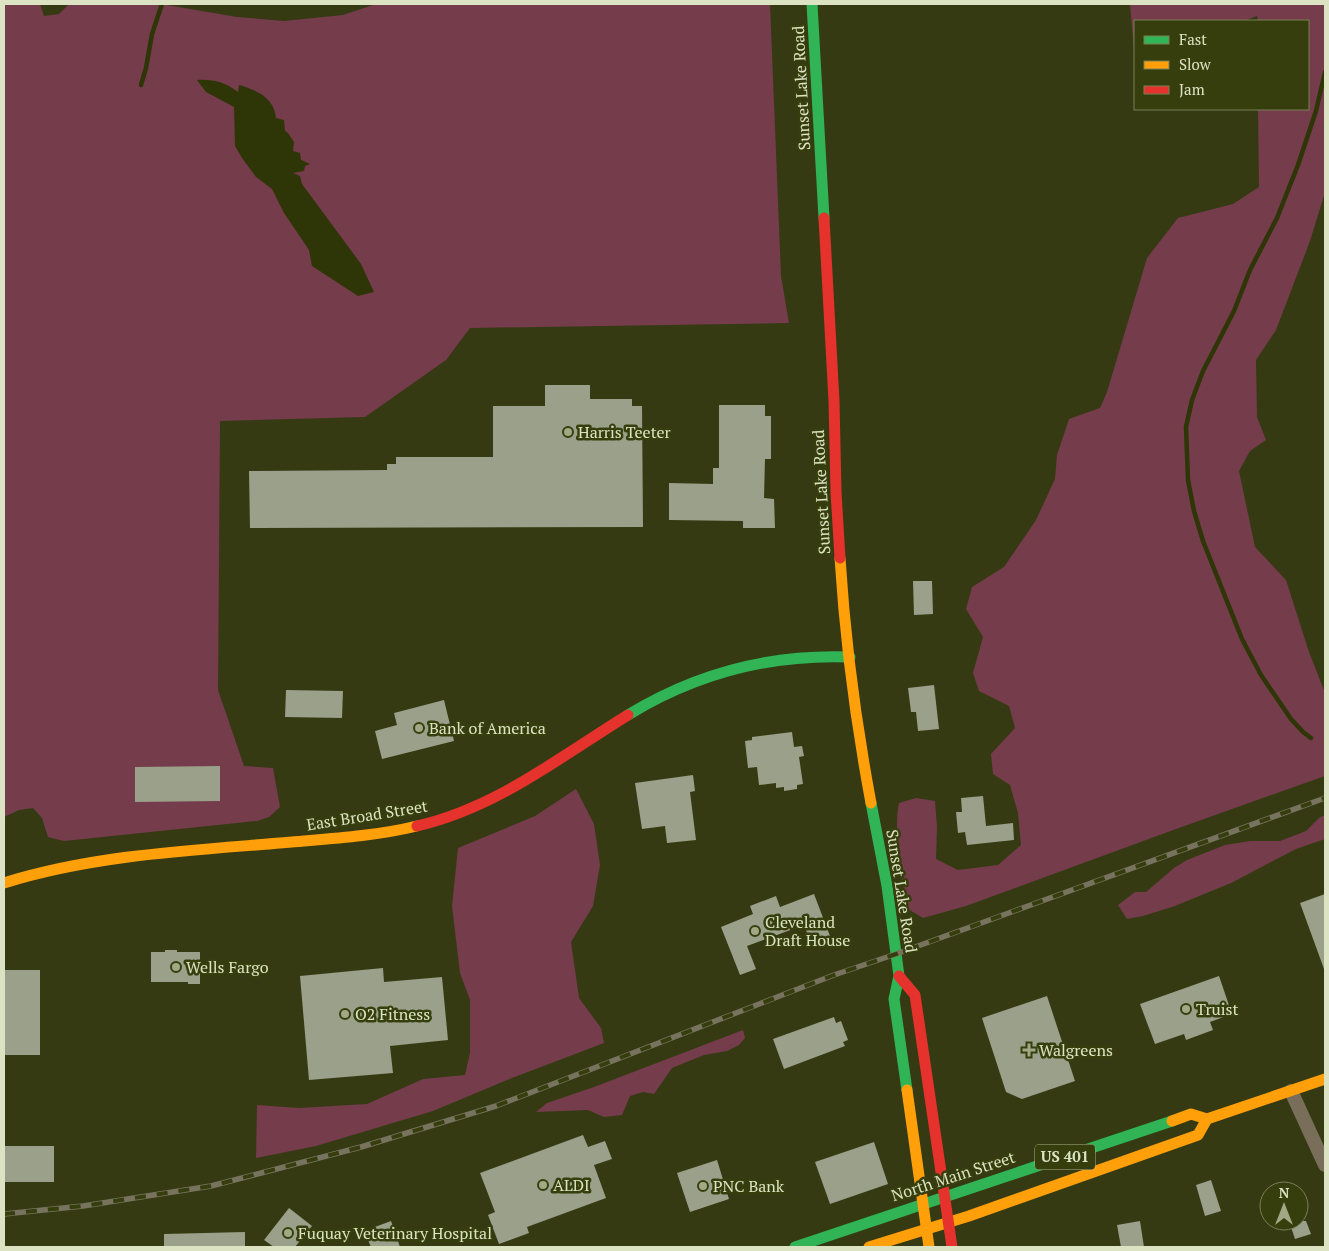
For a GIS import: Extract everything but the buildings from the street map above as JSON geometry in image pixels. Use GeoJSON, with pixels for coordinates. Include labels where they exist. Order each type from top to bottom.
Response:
{"type":"FeatureCollection","features":[{"type":"Feature","properties":{"kind":"main road","name":"Sunset Lake Road"},"geometry":{"type":"LineString","coordinates":[[812,4],[834,401],[836,492],[842,590],[870,796],[887,886],[899,976],[894,998],[929,1247]]}},
{"type":"Feature","properties":{"kind":"main road","name":"East Broad Street"},"geometry":{"type":"LineString","coordinates":[[4,883],[44,871],[98,861],[369,835],[440,821],[474,808],[518,785],[626,716],[681,687],[709,677],[774,662],[827,655],[850,657]]}},
{"type":"Feature","properties":{"kind":"main road","name":"Sunset Lake Road"},"geometry":{"type":"LineString","coordinates":[[899,976],[914,995],[952,1247]]}},
{"type":"Feature","properties":{"kind":"main road","name":"North Main Street"},"geometry":{"type":"LineString","coordinates":[[795,1247],[1191,1114],[1207,1120],[1325,1079]]}},
{"type":"Feature","properties":{"kind":"main road","name":"North Main Street"},"geometry":{"type":"LineString","coordinates":[[869,1247],[948,1222],[1198,1135],[1207,1120]]}},
{"type":"Feature","properties":{"kind":"street"},"geometry":{"type":"LineString","coordinates":[[1291,1091],[1325,1165]]}},
{"type":"Feature","properties":{"kind":"shaded area"},"geometry":{"type":"Polygon","coordinates":[[[4,4],[40,4],[44,16],[59,14],[69,4],[161,4],[237,17],[284,21],[343,15],[376,4],[770,4],[781,276],[789,323],[470,328],[446,360],[365,417],[220,421],[218,690],[244,766],[273,768],[280,807],[269,817],[257,821],[64,841],[48,837],[42,818],[33,808],[19,810],[4,817],[4,4]]]}},
{"type":"Feature","properties":{"kind":"shaded area"},"geometry":{"type":"Polygon","coordinates":[[[1130,4],[1325,4],[1325,192],[1310,241],[1276,330],[1256,360],[1257,417],[1266,440],[1250,451],[1239,471],[1255,547],[1286,580],[1309,652],[1325,693],[1325,776],[966,906],[923,918],[908,909],[898,841],[897,814],[899,803],[916,798],[935,801],[937,827],[936,859],[958,870],[998,865],[1021,845],[1018,813],[1010,785],[993,774],[991,754],[1015,728],[1009,706],[979,691],[973,673],[983,637],[966,609],[972,587],[1004,567],[1036,520],[1055,479],[1057,455],[1069,419],[1100,408],[1107,392],[1147,258],[1178,218],[1233,204],[1259,187],[1258,110],[1309,110],[1309,20],[1258,20],[1257,16],[1247,20],[1134,20],[1134,50],[1130,4]]]}},
{"type":"Feature","properties":{"kind":"shaded area"},"geometry":{"type":"Polygon","coordinates":[[[197,80],[219,82],[238,92],[239,85],[258,92],[268,100],[275,111],[276,118],[284,120],[285,131],[294,142],[293,151],[300,153],[301,160],[310,164],[305,166],[304,171],[293,173],[300,176],[302,184],[361,264],[374,292],[358,296],[312,266],[309,250],[284,213],[272,189],[256,177],[235,146],[234,107],[206,92],[197,80]]]}},
{"type":"Feature","properties":{"kind":"shaded area"},"geometry":{"type":"Polygon","coordinates":[[[576,789],[594,824],[600,865],[593,906],[571,942],[579,998],[601,1028],[604,1043],[433,1111],[316,1146],[256,1158],[257,1105],[299,1108],[367,1104],[423,1079],[465,1075],[470,1053],[470,1000],[460,973],[452,906],[458,848],[535,816],[576,789]]]}},
{"type":"Feature","properties":{"kind":"shaded area"},"geometry":{"type":"Polygon","coordinates":[[[1325,815],[1325,839],[1296,849],[1231,883],[1175,906],[1143,916],[1127,919],[1118,905],[1135,892],[1146,892],[1174,868],[1187,860],[1225,845],[1250,841],[1280,841],[1306,831],[1319,818],[1325,815]]]}},
{"type":"Feature","properties":{"kind":"shaded area"},"geometry":{"type":"Polygon","coordinates":[[[743,1030],[745,1038],[739,1045],[727,1051],[704,1055],[672,1068],[654,1094],[643,1092],[630,1096],[622,1115],[604,1117],[588,1110],[536,1112],[547,1103],[743,1030]]]}},
{"type":"Feature","properties":{"kind":"waterway"},"geometry":{"type":"LineString","coordinates":[[141,85],[152,34],[162,4]]}},
{"type":"Feature","properties":{"kind":"waterway"},"geometry":{"type":"LineString","coordinates":[[1311,738],[1291,719],[1261,675],[1242,639],[1203,541],[1194,511],[1188,480],[1186,427],[1192,400],[1203,371],[1234,311],[1250,270],[1277,218],[1298,165],[1316,111],[1325,72]]}},
{"type":"Feature","properties":{"kind":"railway"},"geometry":{"type":"LineString","coordinates":[[4,1214],[83,1206],[211,1186],[361,1147],[496,1106],[834,975],[1325,798]]}},
{"type":"Feature","properties":{"kind":"traffic: fast"},"geometry":{"type":"LineString","coordinates":[[812,4],[824,218]]}},
{"type":"Feature","properties":{"kind":"traffic: fast"},"geometry":{"type":"LineString","coordinates":[[628,715],[680,688],[734,670],[791,659],[850,657]]}},
{"type":"Feature","properties":{"kind":"traffic: fast"},"geometry":{"type":"LineString","coordinates":[[871,803],[887,886],[899,976],[894,999],[907,1090]]}},
{"type":"Feature","properties":{"kind":"traffic: fast"},"geometry":{"type":"LineString","coordinates":[[795,1247],[1172,1121]]}},
{"type":"Feature","properties":{"kind":"traffic: slow"},"geometry":{"type":"LineString","coordinates":[[840,558],[852,681],[871,803]]}},
{"type":"Feature","properties":{"kind":"traffic: slow"},"geometry":{"type":"LineString","coordinates":[[4,883],[40,873],[115,859],[190,850],[346,837],[389,832],[417,826]]}},
{"type":"Feature","properties":{"kind":"traffic: slow"},"geometry":{"type":"LineString","coordinates":[[1172,1121],[1191,1114],[1207,1119],[1325,1079]]}},
{"type":"Feature","properties":{"kind":"traffic: slow"},"geometry":{"type":"LineString","coordinates":[[907,1090],[929,1247]]}},
{"type":"Feature","properties":{"kind":"traffic: slow"},"geometry":{"type":"LineString","coordinates":[[869,1247],[969,1216],[1198,1135],[1207,1119]]}},
{"type":"Feature","properties":{"kind":"traffic: jam"},"geometry":{"type":"LineString","coordinates":[[824,218],[840,558]]}},
{"type":"Feature","properties":{"kind":"traffic: jam"},"geometry":{"type":"LineString","coordinates":[[417,826],[446,818],[501,794],[527,780],[628,715]]}},
{"type":"Feature","properties":{"kind":"traffic: jam"},"geometry":{"type":"LineString","coordinates":[[899,976],[915,995],[952,1247]]}},
{"type":"Feature","properties":{"kind":"place","name":"Harris Teeter"},"geometry":{"type":"Point","coordinates":[568,432]}},
{"type":"Feature","properties":{"kind":"place","name":"Bank of America"},"geometry":{"type":"Point","coordinates":[419,728]}},
{"type":"Feature","properties":{"kind":"place","name":"Cleveland Draft House"},"geometry":{"type":"Point","coordinates":[755,931]}},
{"type":"Feature","properties":{"kind":"place","name":"Wells Fargo"},"geometry":{"type":"Point","coordinates":[176,967]}},
{"type":"Feature","properties":{"kind":"place","name":"Truist"},"geometry":{"type":"Point","coordinates":[1186,1009]}},
{"type":"Feature","properties":{"kind":"place","name":"O2 Fitness"},"geometry":{"type":"Point","coordinates":[345,1014]}},
{"type":"Feature","properties":{"kind":"place","name":"Walgreens"},"geometry":{"type":"Point","coordinates":[1029,1050]}},
{"type":"Feature","properties":{"kind":"place","name":"ALDI"},"geometry":{"type":"Point","coordinates":[543,1185]}},
{"type":"Feature","properties":{"kind":"place","name":"PNC Bank"},"geometry":{"type":"Point","coordinates":[703,1186]}},
{"type":"Feature","properties":{"kind":"place","name":"Fuquay Veterinary Hospital"},"geometry":{"type":"Point","coordinates":[288,1233]}}]}
